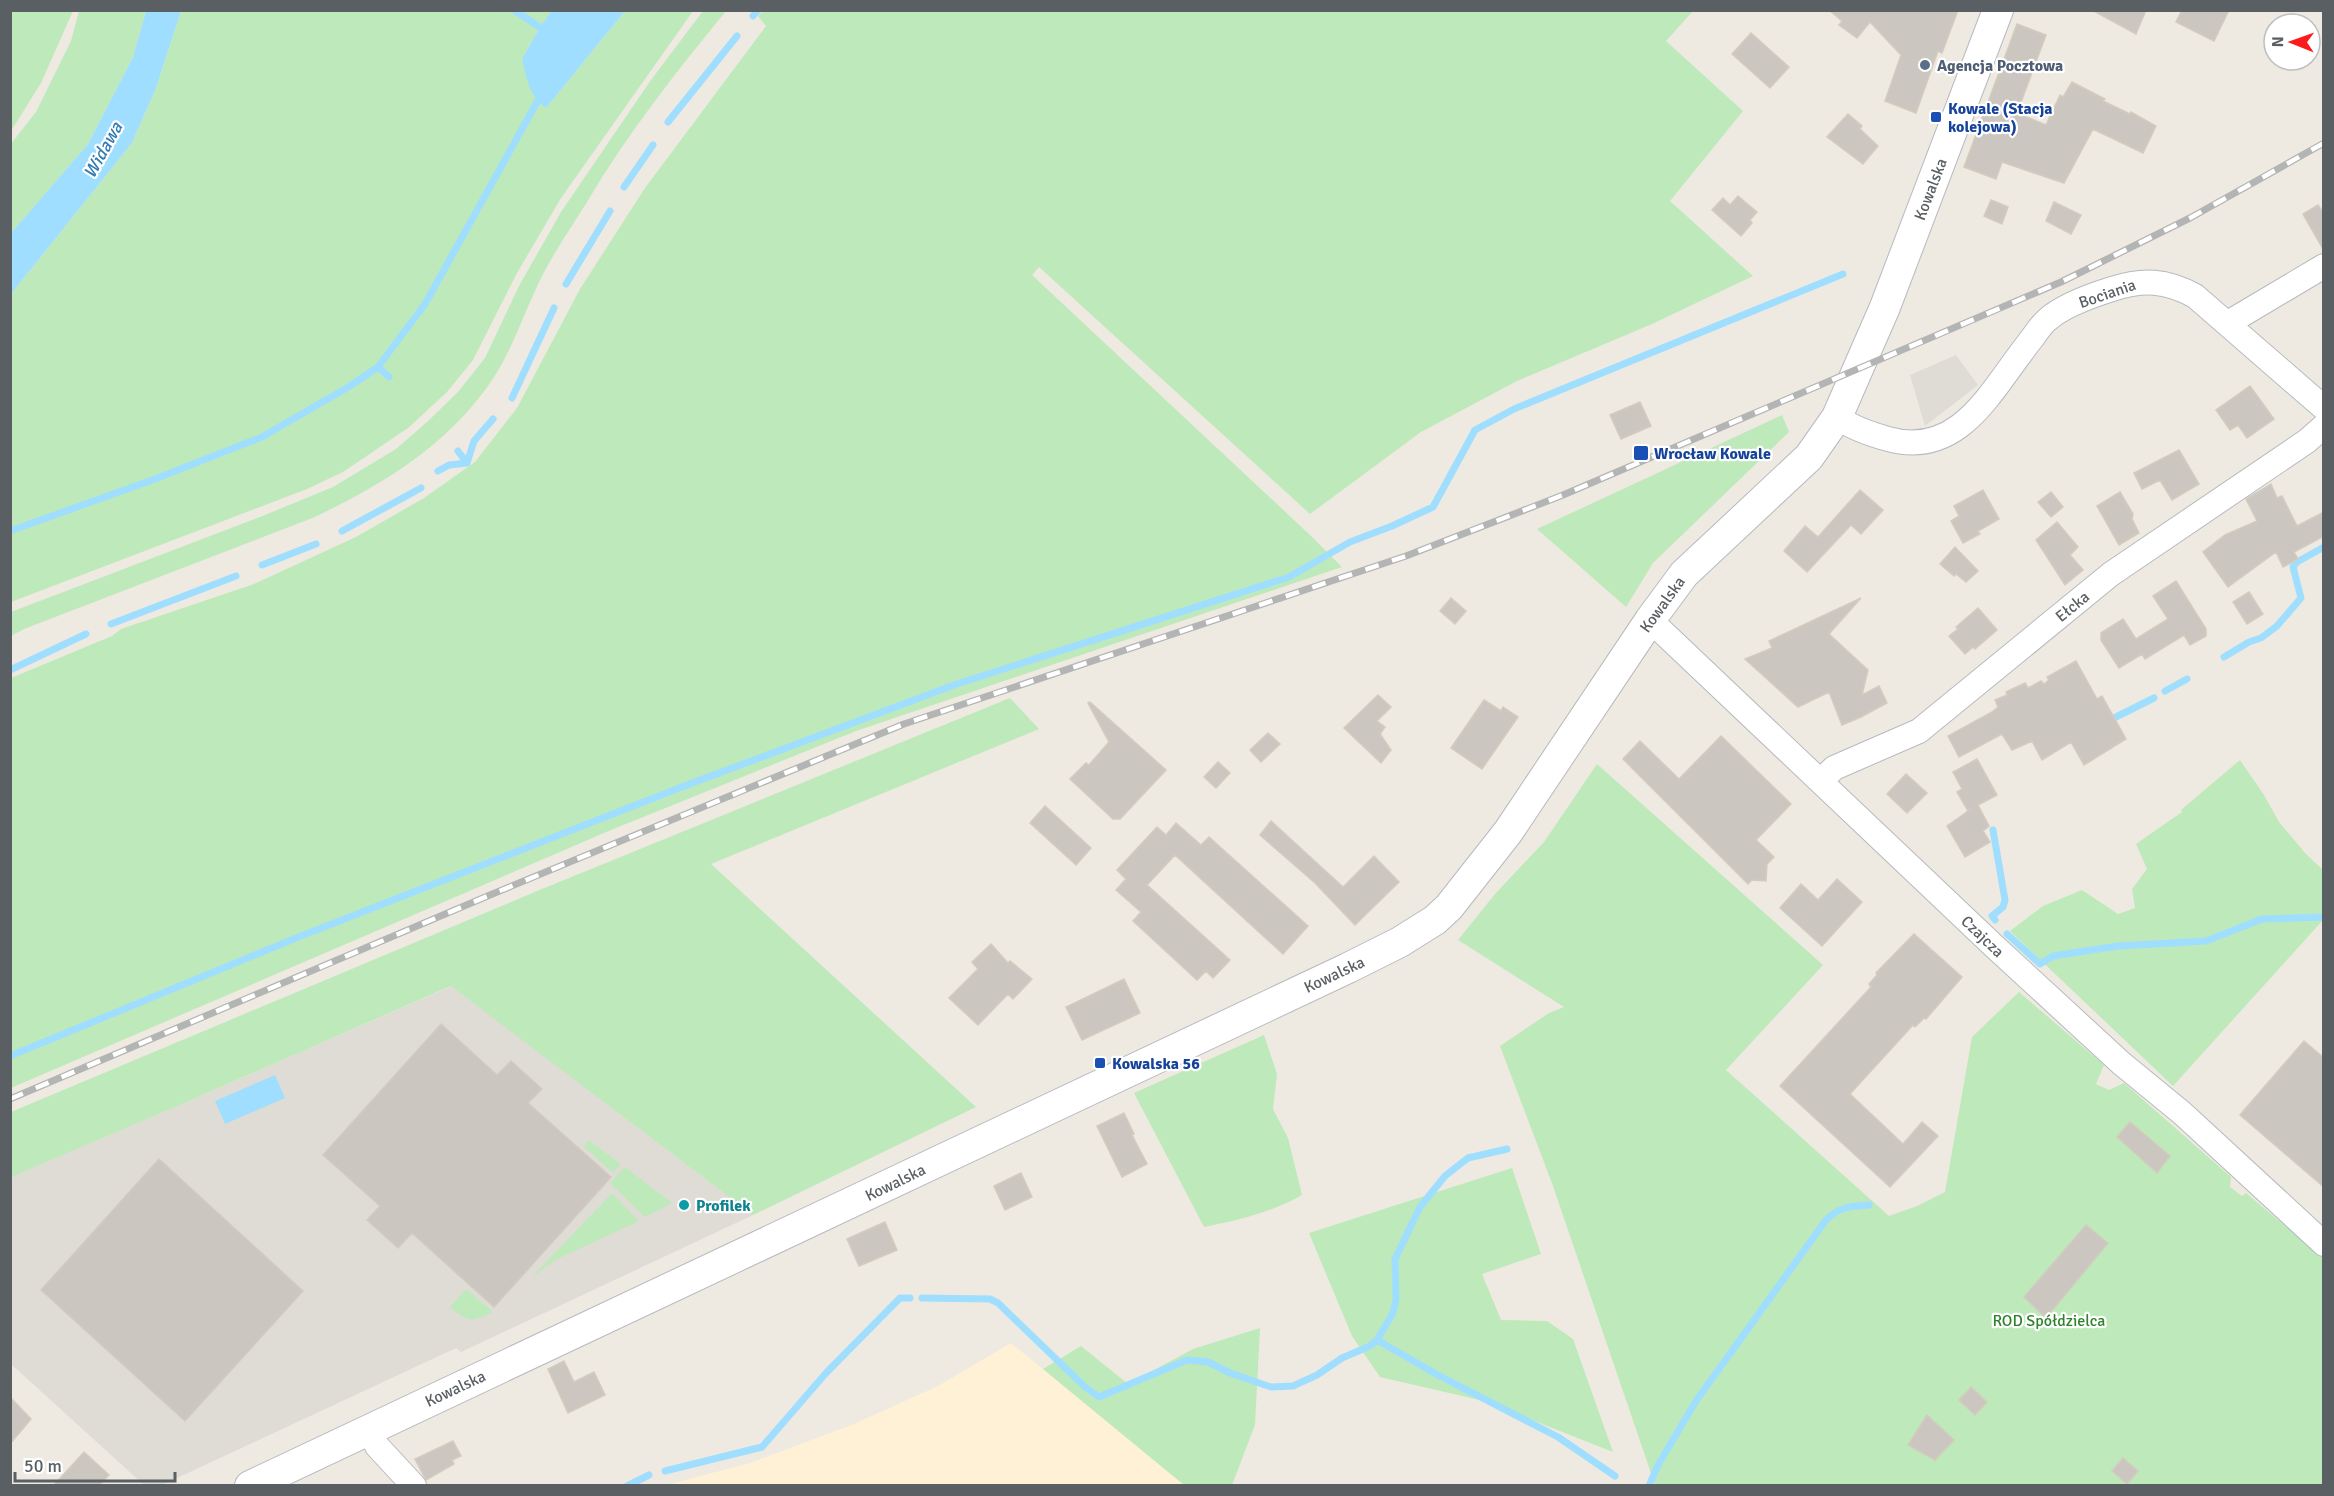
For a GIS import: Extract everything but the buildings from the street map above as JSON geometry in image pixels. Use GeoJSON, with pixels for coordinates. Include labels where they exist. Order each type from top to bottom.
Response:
{"type":"FeatureCollection","features":[{"type":"Feature","properties":{"kind":"street","name":"Kowalska"},"geometry":{"type":"LineString","coordinates":[[250,1485],[1348,968],[1419,930],[1449,907],[1508,832],[1650,620],[1689,568],[1809,457],[1838,417],[1885,307],[1998,10]]}},
{"type":"Feature","properties":{"kind":"street"},"geometry":{"type":"LineString","coordinates":[[2228,323],[2324,266]]}},
{"type":"Feature","properties":{"kind":"street","name":"Bociania"},"geometry":{"type":"LineString","coordinates":[[1838,417],[1847,424],[1902,443],[1935,441],[1952,432],[1973,416],[2047,320],[2088,296],[2130,283],[2155,281],[2182,289],[2228,323],[2324,408]]}},
{"type":"Feature","properties":{"kind":"street","name":"Ełcka"},"geometry":{"type":"LineString","coordinates":[[1821,781],[1834,768],[1919,731],[2111,574],[2307,441],[2324,426]]}},
{"type":"Feature","properties":{"kind":"street","name":"Czajcza"},"geometry":{"type":"LineString","coordinates":[[1650,620],[1995,947],[2121,1063],[2182,1113],[2324,1244]]}},
{"type":"Feature","properties":{"kind":"street"},"geometry":{"type":"LineString","coordinates":[[369,1430],[377,1446],[414,1485]]}},
{"type":"Feature","properties":{"kind":"shaded area"},"geometry":{"type":"Polygon","coordinates":[[[1956,355],[1978,385],[1925,426],[1910,375],[1956,355]]]}},
{"type":"Feature","properties":{"kind":"shaded area"},"geometry":{"type":"Polygon","coordinates":[[[452,986],[753,1215],[461,1352],[456,1348],[162,1485],[144,1485],[11,1364],[10,1177],[452,986]]]}},
{"type":"Feature","properties":{"kind":"shaded area"},"geometry":{"type":"Polygon","coordinates":[[[1011,1343],[1184,1485],[663,1486],[750,1463],[854,1424],[938,1386],[1011,1343]]]}},
{"type":"Feature","properties":{"kind":"green space"},"geometry":{"type":"Polygon","coordinates":[[[10,11],[73,11],[41,83],[11,131],[10,11]]]}},
{"type":"Feature","properties":{"kind":"green space"},"geometry":{"type":"Polygon","coordinates":[[[79,11],[146,11],[133,57],[88,144],[11,233],[10,145],[36,112],[71,41],[79,11]]]}},
{"type":"Feature","properties":{"kind":"green space"},"geometry":{"type":"Polygon","coordinates":[[[181,11],[552,11],[522,59],[546,108],[625,11],[693,11],[561,198],[517,273],[473,360],[447,392],[408,428],[343,472],[307,489],[11,602],[11,294],[132,143],[156,88],[181,11]]]}},
{"type":"Feature","properties":{"kind":"green space"},"geometry":{"type":"Polygon","coordinates":[[[703,11],[726,11],[671,80],[619,152],[547,267],[502,364],[485,390],[449,431],[386,479],[315,517],[11,636],[11,612],[333,487],[396,449],[427,422],[458,392],[485,358],[519,286],[561,212],[651,80],[703,11]]]}},
{"type":"Feature","properties":{"kind":"green space"},"geometry":{"type":"Polygon","coordinates":[[[763,11],[1693,11],[1666,41],[1743,111],[1670,201],[1753,276],[1652,324],[1517,381],[1421,432],[1310,514],[1039,267],[1032,275],[1342,567],[856,731],[611,830],[11,1088],[11,678],[112,636],[121,629],[254,584],[356,537],[424,498],[475,462],[517,408],[580,289],[645,188],[766,26],[758,16],[763,11]]]}},
{"type":"Feature","properties":{"kind":"green space"},"geometry":{"type":"Polygon","coordinates":[[[1782,415],[1789,432],[1653,563],[1626,607],[1537,529],[1782,415]]]}},
{"type":"Feature","properties":{"kind":"green space"},"geometry":{"type":"Polygon","coordinates":[[[1010,698],[1039,729],[711,864],[976,1107],[753,1215],[451,986],[11,1177],[11,1112],[542,889],[1010,698]]]}},
{"type":"Feature","properties":{"kind":"green space"},"geometry":{"type":"Polygon","coordinates":[[[2240,760],[2279,822],[2323,870],[2323,920],[2173,1086],[2010,931],[2043,906],[2082,890],[2118,914],[2135,908],[2132,889],[2147,869],[2136,844],[2182,812],[2181,810],[2240,760]]]}},
{"type":"Feature","properties":{"kind":"green space","name":"ROD Spółdzielca"},"geometry":{"type":"Polygon","coordinates":[[[1597,764],[1823,965],[1726,1070],[1889,1216],[1917,1206],[1945,1192],[1972,1037],[2019,992],[2104,1065],[2096,1084],[2109,1090],[2124,1083],[2231,1177],[2230,1187],[2242,1196],[2246,1193],[2323,1258],[2323,1485],[1655,1485],[1553,1186],[1500,1046],[1549,1013],[1564,1007],[1458,940],[1495,894],[1544,842],[1597,764]]]}},
{"type":"Feature","properties":{"kind":"green space"},"geometry":{"type":"Polygon","coordinates":[[[1264,1035],[1277,1074],[1273,1109],[1288,1138],[1302,1195],[1254,1215],[1204,1227],[1134,1093],[1264,1035]]]}},
{"type":"Feature","properties":{"kind":"green space"},"geometry":{"type":"Polygon","coordinates":[[[588,1140],[621,1164],[613,1173],[584,1147],[588,1140]]]}},
{"type":"Feature","properties":{"kind":"green space"},"geometry":{"type":"Polygon","coordinates":[[[625,1167],[672,1203],[645,1217],[610,1183],[625,1167]]]}},
{"type":"Feature","properties":{"kind":"green space"},"geometry":{"type":"Polygon","coordinates":[[[1512,1168],[1541,1254],[1482,1274],[1501,1320],[1547,1321],[1573,1339],[1613,1452],[1484,1401],[1380,1377],[1352,1336],[1309,1233],[1512,1168]]]}},
{"type":"Feature","properties":{"kind":"green space"},"geometry":{"type":"Polygon","coordinates":[[[612,1193],[639,1221],[555,1260],[531,1278],[612,1193]]]}},
{"type":"Feature","properties":{"kind":"green space"},"geometry":{"type":"Polygon","coordinates":[[[466,1289],[493,1312],[480,1318],[470,1319],[461,1316],[450,1307],[466,1289]]]}},
{"type":"Feature","properties":{"kind":"green space"},"geometry":{"type":"Polygon","coordinates":[[[1260,1328],[1255,1425],[1232,1485],[1184,1485],[1043,1369],[1081,1346],[1128,1384],[1193,1349],[1260,1328]]]}},
{"type":"Feature","properties":{"kind":"water"},"geometry":{"type":"Polygon","coordinates":[[[552,10],[625,11],[546,108],[532,92],[522,59],[552,10]]]}},
{"type":"Feature","properties":{"kind":"water","name":"Widawa"},"geometry":{"type":"Polygon","coordinates":[[[146,11],[181,11],[156,88],[132,143],[11,294],[11,233],[88,144],[133,57],[146,11]]]}},
{"type":"Feature","properties":{"kind":"water"},"geometry":{"type":"Polygon","coordinates":[[[275,1075],[285,1098],[225,1124],[215,1101],[275,1075]]]}},
{"type":"Feature","properties":{"kind":"waterway"},"geometry":{"type":"LineString","coordinates":[[514,10],[547,32]]}},
{"type":"Feature","properties":{"kind":"waterway"},"geometry":{"type":"LineString","coordinates":[[753,16],[758,10]]}},
{"type":"Feature","properties":{"kind":"waterway"},"geometry":{"type":"LineString","coordinates":[[668,122],[737,36]]}},
{"type":"Feature","properties":{"kind":"waterway"},"geometry":{"type":"LineString","coordinates":[[10,531],[155,479],[262,437],[350,386],[378,367],[425,304],[542,93]]}},
{"type":"Feature","properties":{"kind":"waterway"},"geometry":{"type":"LineString","coordinates":[[624,187],[653,145]]}},
{"type":"Feature","properties":{"kind":"waterway"},"geometry":{"type":"LineString","coordinates":[[566,284],[610,211]]}},
{"type":"Feature","properties":{"kind":"waterway"},"geometry":{"type":"LineString","coordinates":[[10,1056],[301,936],[687,785],[954,685],[1289,577],[1350,542],[1433,507],[1475,430],[1514,409],[1843,274]]}},
{"type":"Feature","properties":{"kind":"waterway"},"geometry":{"type":"LineString","coordinates":[[512,398],[554,308]]}},
{"type":"Feature","properties":{"kind":"waterway"},"geometry":{"type":"LineString","coordinates":[[378,367],[389,377]]}},
{"type":"Feature","properties":{"kind":"waterway"},"geometry":{"type":"LineString","coordinates":[[467,463],[474,441],[493,419]]}},
{"type":"Feature","properties":{"kind":"waterway"},"geometry":{"type":"LineString","coordinates":[[458,451],[467,463]]}},
{"type":"Feature","properties":{"kind":"waterway"},"geometry":{"type":"LineString","coordinates":[[438,471],[449,465],[467,463]]}},
{"type":"Feature","properties":{"kind":"waterway"},"geometry":{"type":"LineString","coordinates":[[342,531],[421,488]]}},
{"type":"Feature","properties":{"kind":"waterway"},"geometry":{"type":"LineString","coordinates":[[262,565],[316,544]]}},
{"type":"Feature","properties":{"kind":"waterway"},"geometry":{"type":"LineString","coordinates":[[2224,657],[2249,642],[2261,638],[2277,626],[2301,598],[2293,567],[2297,562],[2324,547]]}},
{"type":"Feature","properties":{"kind":"waterway"},"geometry":{"type":"LineString","coordinates":[[111,624],[236,576]]}},
{"type":"Feature","properties":{"kind":"waterway"},"geometry":{"type":"LineString","coordinates":[[10,670],[86,634]]}},
{"type":"Feature","properties":{"kind":"waterway"},"geometry":{"type":"LineString","coordinates":[[2165,691],[2187,679]]}},
{"type":"Feature","properties":{"kind":"waterway"},"geometry":{"type":"LineString","coordinates":[[2114,718],[2154,698]]}},
{"type":"Feature","properties":{"kind":"waterway"},"geometry":{"type":"LineString","coordinates":[[1993,830],[2005,900],[2003,907],[1992,916],[1995,920]]}},
{"type":"Feature","properties":{"kind":"waterway"},"geometry":{"type":"LineString","coordinates":[[2007,934],[2040,964],[2053,956],[2118,946],[2206,941],[2262,919],[2324,917]]}},
{"type":"Feature","properties":{"kind":"waterway"},"geometry":{"type":"LineString","coordinates":[[1377,1340],[1393,1313],[1396,1299],[1395,1259],[1420,1207],[1445,1176],[1468,1158],[1507,1149]]}},
{"type":"Feature","properties":{"kind":"waterway"},"geometry":{"type":"LineString","coordinates":[[1649,1486],[1658,1465],[1696,1401],[1826,1220],[1846,1208],[1869,1205]]}},
{"type":"Feature","properties":{"kind":"waterway"},"geometry":{"type":"LineString","coordinates":[[665,1471],[762,1447],[826,1373],[900,1298],[910,1298]]}},
{"type":"Feature","properties":{"kind":"waterway"},"geometry":{"type":"LineString","coordinates":[[922,1298],[990,1299],[998,1303],[1085,1387],[1099,1397],[1187,1360],[1208,1362],[1230,1373],[1271,1387],[1293,1386],[1317,1375],[1342,1358],[1370,1346],[1377,1340],[1436,1374],[1558,1437],[1615,1476]]}},
{"type":"Feature","properties":{"kind":"waterway"},"geometry":{"type":"LineString","coordinates":[[627,1486],[649,1475]]}},
{"type":"Feature","properties":{"kind":"railway"},"geometry":{"type":"LineString","coordinates":[[10,1099],[490,895],[904,724],[1406,556],[1563,495],[2061,282],[2190,218],[2324,143]]}},
{"type":"Feature","properties":{"kind":"place","name":"Agencja Pocztowa"},"geometry":{"type":"Point","coordinates":[1925,65]}},
{"type":"Feature","properties":{"kind":"place","name":"Kowale (Stacja kolejowa)"},"geometry":{"type":"Point","coordinates":[1936,117]}},
{"type":"Feature","properties":{"kind":"place","name":"Wrocław Kowale"},"geometry":{"type":"Point","coordinates":[1641,453]}},
{"type":"Feature","properties":{"kind":"place","name":"Kowalska 56"},"geometry":{"type":"Point","coordinates":[1100,1063]}},
{"type":"Feature","properties":{"kind":"place","name":"Profilek"},"geometry":{"type":"Point","coordinates":[684,1205]}}]}
